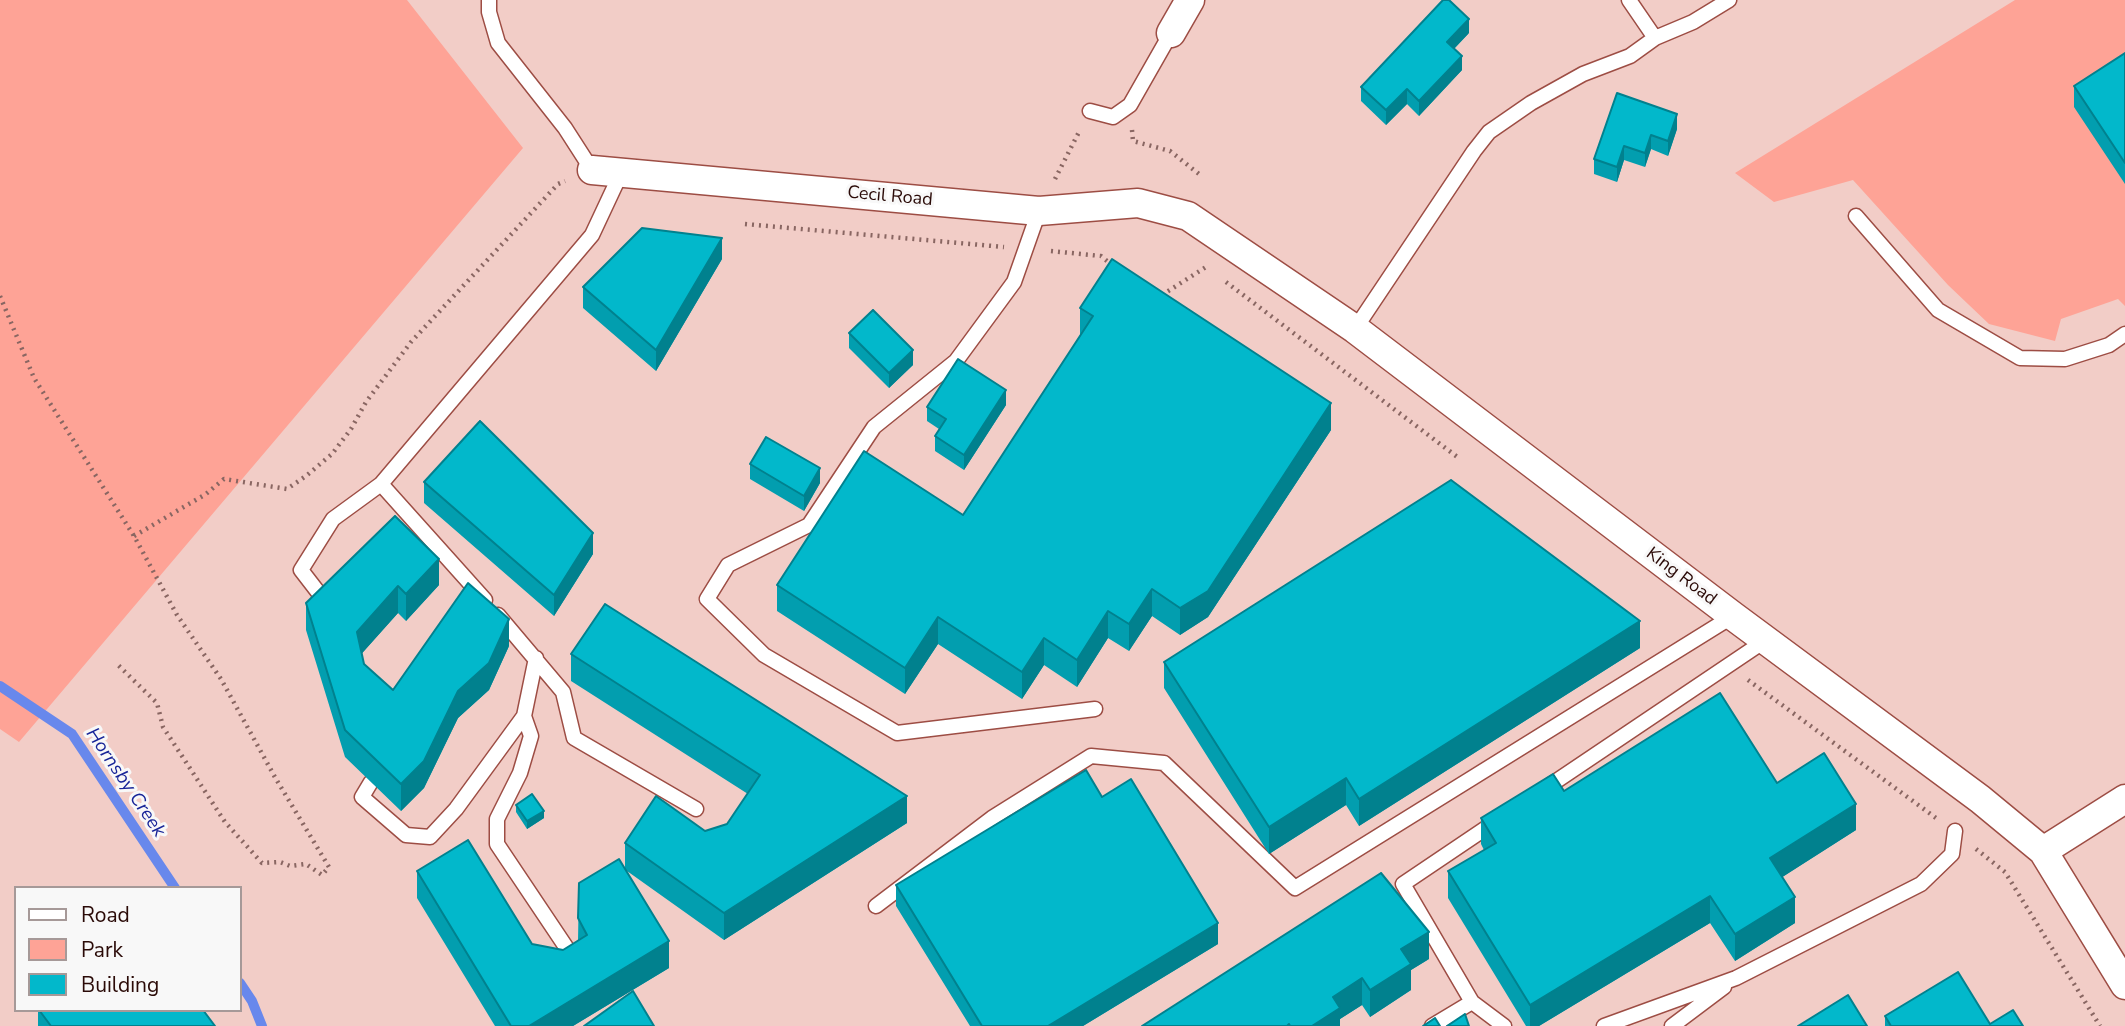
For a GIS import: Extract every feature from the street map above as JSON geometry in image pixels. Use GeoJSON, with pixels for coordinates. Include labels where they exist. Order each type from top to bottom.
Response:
{"type":"FeatureCollection","features":[{"type":"Feature","properties":{"kind":"street"},"geometry":{"type":"LineString","coordinates":[[1171,33],[1190,0]]}},
{"type":"Feature","properties":{"kind":"street","name":"Cecil Road"},"geometry":{"type":"LineString","coordinates":[[592,170],[1039,211],[1138,203],[1188,216]]}},
{"type":"Feature","properties":{"kind":"street","name":"King Road"},"geometry":{"type":"LineString","coordinates":[[1188,216],[1355,329],[1733,616],[1980,799],[2043,851],[2125,985]]}},
{"type":"Feature","properties":{"kind":"street"},"geometry":{"type":"LineString","coordinates":[[2043,851],[2125,799]]}},
{"type":"Feature","properties":{"kind":"lane"},"geometry":{"type":"LineString","coordinates":[[489,0],[489,12],[498,43],[565,128],[592,170]]}},
{"type":"Feature","properties":{"kind":"lane"},"geometry":{"type":"LineString","coordinates":[[1629,0],[1655,38]]}},
{"type":"Feature","properties":{"kind":"lane"},"geometry":{"type":"LineString","coordinates":[[1355,329],[1489,132],[1531,103],[1583,74],[1630,56],[1655,38],[1693,22],[1729,0]]}},
{"type":"Feature","properties":{"kind":"lane"},"geometry":{"type":"LineString","coordinates":[[1090,111],[1113,117],[1130,105],[1171,33]]}},
{"type":"Feature","properties":{"kind":"lane"},"geometry":{"type":"LineString","coordinates":[[330,607],[301,570],[333,519],[381,484],[592,236],[621,173]]}},
{"type":"Feature","properties":{"kind":"lane"},"geometry":{"type":"LineString","coordinates":[[1039,211],[1014,282],[956,361],[874,427],[809,525],[728,565],[707,599],[764,655],[897,733],[1095,709]]}},
{"type":"Feature","properties":{"kind":"lane"},"geometry":{"type":"LineString","coordinates":[[1856,216],[1938,310],[2020,358],[2065,359],[2109,345],[2125,334]]}},
{"type":"Feature","properties":{"kind":"lane"},"geometry":{"type":"LineString","coordinates":[[381,484],[563,692],[574,738],[696,809]]}},
{"type":"Feature","properties":{"kind":"lane"},"geometry":{"type":"LineString","coordinates":[[876,905],[992,818],[1091,757],[1164,763],[1295,888],[1733,616]]}},
{"type":"Feature","properties":{"kind":"lane"},"geometry":{"type":"LineString","coordinates":[[1530,798],[1766,640]]}},
{"type":"Feature","properties":{"kind":"lane"},"geometry":{"type":"LineString","coordinates":[[371,782],[362,797],[406,835],[429,837],[456,809],[524,716],[536,658]]}},
{"type":"Feature","properties":{"kind":"lane"},"geometry":{"type":"LineString","coordinates":[[524,716],[531,736],[520,773],[497,819],[497,844],[579,967]]}},
{"type":"Feature","properties":{"kind":"lane"},"geometry":{"type":"LineString","coordinates":[[1504,1026],[1472,1002],[1403,884],[1507,814]]}},
{"type":"Feature","properties":{"kind":"lane"},"geometry":{"type":"LineString","coordinates":[[1604,1026],[1736,978],[1921,884],[1952,854],[1955,831]]}},
{"type":"Feature","properties":{"kind":"lane"},"geometry":{"type":"LineString","coordinates":[[1672,1026],[1736,978]]}},
{"type":"Feature","properties":{"kind":"lane"},"geometry":{"type":"LineString","coordinates":[[1432,1026],[1472,1002]]}},
{"type":"Feature","properties":{"kind":"path"},"geometry":{"type":"LineString","coordinates":[[1130,105],[1133,141],[1170,151],[1199,174]]}},
{"type":"Feature","properties":{"kind":"path"},"geometry":{"type":"LineString","coordinates":[[1039,211],[1090,111]]}},
{"type":"Feature","properties":{"kind":"path"},"geometry":{"type":"LineString","coordinates":[[134,536],[206,494],[224,479],[287,489],[306,475],[332,454],[351,429],[366,402],[411,342],[558,184],[592,170]]}},
{"type":"Feature","properties":{"kind":"path"},"geometry":{"type":"LineString","coordinates":[[745,224],[1101,256],[1122,273]]}},
{"type":"Feature","properties":{"kind":"path"},"geometry":{"type":"LineString","coordinates":[[1153,300],[1206,267],[1460,459]]}},
{"type":"Feature","properties":{"kind":"path"},"geometry":{"type":"LineString","coordinates":[[0,296],[34,378],[134,536],[177,615],[221,679],[276,779],[329,867],[322,875],[306,864],[290,866],[280,862],[262,863],[225,822],[163,727],[157,703],[118,665]]}},
{"type":"Feature","properties":{"kind":"path"},"geometry":{"type":"LineString","coordinates":[[1728,666],[1955,831],[2005,872],[2100,1026]]}},
{"type":"Feature","properties":{"kind":"green space"},"geometry":{"type":"Polygon","coordinates":[[[0,0],[407,0],[523,148],[19,742],[0,729],[0,0]]]}},
{"type":"Feature","properties":{"kind":"green space"},"geometry":{"type":"Polygon","coordinates":[[[2015,0],[2125,0],[2125,306],[2118,299],[2061,319],[2055,341],[1989,324],[1948,285],[1853,180],[1774,202],[1735,173],[2015,0]]]}},
{"type":"Feature","properties":{"kind":"building"},"geometry":{"type":"Polygon","coordinates":[[[1443,0],[1449,0],[1469,19],[1447,42],[1462,56],[1419,101],[1407,89],[1386,110],[1361,87],[1443,0]]]}},
{"type":"Feature","properties":{"kind":"building"},"geometry":{"type":"Polygon","coordinates":[[[2125,53],[2125,163],[2074,86],[2125,53]]]}},
{"type":"Feature","properties":{"kind":"building"},"geometry":{"type":"Polygon","coordinates":[[[1617,93],[1677,114],[1668,141],[1651,135],[1645,153],[1624,146],[1617,167],[1594,159],[1617,93]]]}},
{"type":"Feature","properties":{"kind":"building"},"geometry":{"type":"Polygon","coordinates":[[[642,228],[722,238],[656,350],[583,287],[642,228]]]}},
{"type":"Feature","properties":{"kind":"building"},"geometry":{"type":"Polygon","coordinates":[[[1112,259],[1331,403],[1208,591],[1180,608],[1152,589],[1129,624],[1108,611],[1077,660],[1044,638],[1022,672],[938,617],[905,668],[777,585],[864,451],[963,515],[1093,316],[1080,308],[1112,259]]]}},
{"type":"Feature","properties":{"kind":"building"},"geometry":{"type":"Polygon","coordinates":[[[873,310],[913,350],[889,373],[849,333],[873,310]]]}},
{"type":"Feature","properties":{"kind":"building"},"geometry":{"type":"Polygon","coordinates":[[[958,359],[1006,390],[964,455],[935,436],[946,419],[927,407],[958,359]]]}},
{"type":"Feature","properties":{"kind":"building"},"geometry":{"type":"Polygon","coordinates":[[[480,421],[593,533],[554,595],[424,482],[480,421]]]}},
{"type":"Feature","properties":{"kind":"building"},"geometry":{"type":"Polygon","coordinates":[[[766,437],[820,468],[804,496],[750,464],[766,437]]]}},
{"type":"Feature","properties":{"kind":"building"},"geometry":{"type":"Polygon","coordinates":[[[1451,480],[1640,621],[1359,799],[1346,778],[1269,827],[1164,662],[1451,480]]]}},
{"type":"Feature","properties":{"kind":"building"},"geometry":{"type":"Polygon","coordinates":[[[395,516],[439,559],[406,594],[398,586],[357,632],[364,664],[393,690],[468,583],[509,619],[489,663],[458,691],[424,761],[401,784],[345,730],[306,603],[395,516]]]}},
{"type":"Feature","properties":{"kind":"building"},"geometry":{"type":"Polygon","coordinates":[[[605,604],[907,796],[724,913],[625,843],[656,796],[705,831],[727,824],[760,775],[571,654],[605,604]]]}},
{"type":"Feature","properties":{"kind":"building"},"geometry":{"type":"Polygon","coordinates":[[[1720,693],[1777,783],[1824,753],[1856,804],[1770,858],[1795,897],[1735,934],[1710,896],[1530,1005],[1448,871],[1496,843],[1481,818],[1553,774],[1564,791],[1720,693]]]}},
{"type":"Feature","properties":{"kind":"building"},"geometry":{"type":"Polygon","coordinates":[[[1086,770],[1102,797],[1131,779],[1218,923],[1048,1026],[982,1026],[896,885],[1086,770]]]}},
{"type":"Feature","properties":{"kind":"building"},"geometry":{"type":"Polygon","coordinates":[[[532,794],[544,811],[527,821],[516,805],[532,794]]]}},
{"type":"Feature","properties":{"kind":"building"},"geometry":{"type":"Polygon","coordinates":[[[468,840],[532,944],[563,950],[587,935],[578,918],[579,883],[619,859],[669,941],[529,1026],[511,1026],[417,871],[468,840]]]}},
{"type":"Feature","properties":{"kind":"building"},"geometry":{"type":"Polygon","coordinates":[[[1381,873],[1429,932],[1401,949],[1411,964],[1370,990],[1362,978],[1333,997],[1340,1008],[1312,1026],[1142,1026],[1381,873]]]}},
{"type":"Feature","properties":{"kind":"building"},"geometry":{"type":"Polygon","coordinates":[[[1958,972],[1990,1024],[2013,1010],[2023,1026],[1891,1026],[1885,1016],[1958,972]]]}},
{"type":"Feature","properties":{"kind":"building"},"geometry":{"type":"Polygon","coordinates":[[[633,991],[654,1026],[584,1026],[633,991]]]}},
{"type":"Feature","properties":{"kind":"building"},"geometry":{"type":"Polygon","coordinates":[[[1848,995],[1867,1026],[1798,1026],[1848,995]]]}},
{"type":"Feature","properties":{"kind":"building"},"geometry":{"type":"Polygon","coordinates":[[[40,1012],[204,1012],[215,1026],[51,1026],[40,1012]]]}},
{"type":"Feature","properties":{"kind":"building"},"geometry":{"type":"Polygon","coordinates":[[[1465,1014],[1469,1026],[1447,1026],[1465,1014]]]}},
{"type":"Feature","properties":{"kind":"building"},"geometry":{"type":"Polygon","coordinates":[[[1435,1018],[1440,1026],[1423,1026],[1435,1018]]]}},
{"type":"Feature","properties":{"kind":"waterway","name":"Hornsby Creek"},"geometry":{"type":"LineString","coordinates":[[0,686],[72,734],[174,886]]}},
{"type":"Feature","properties":{"kind":"waterway","name":"Hornsby Creek"},"geometry":{"type":"LineString","coordinates":[[242,986],[252,1001],[262,1026]]}}]}
